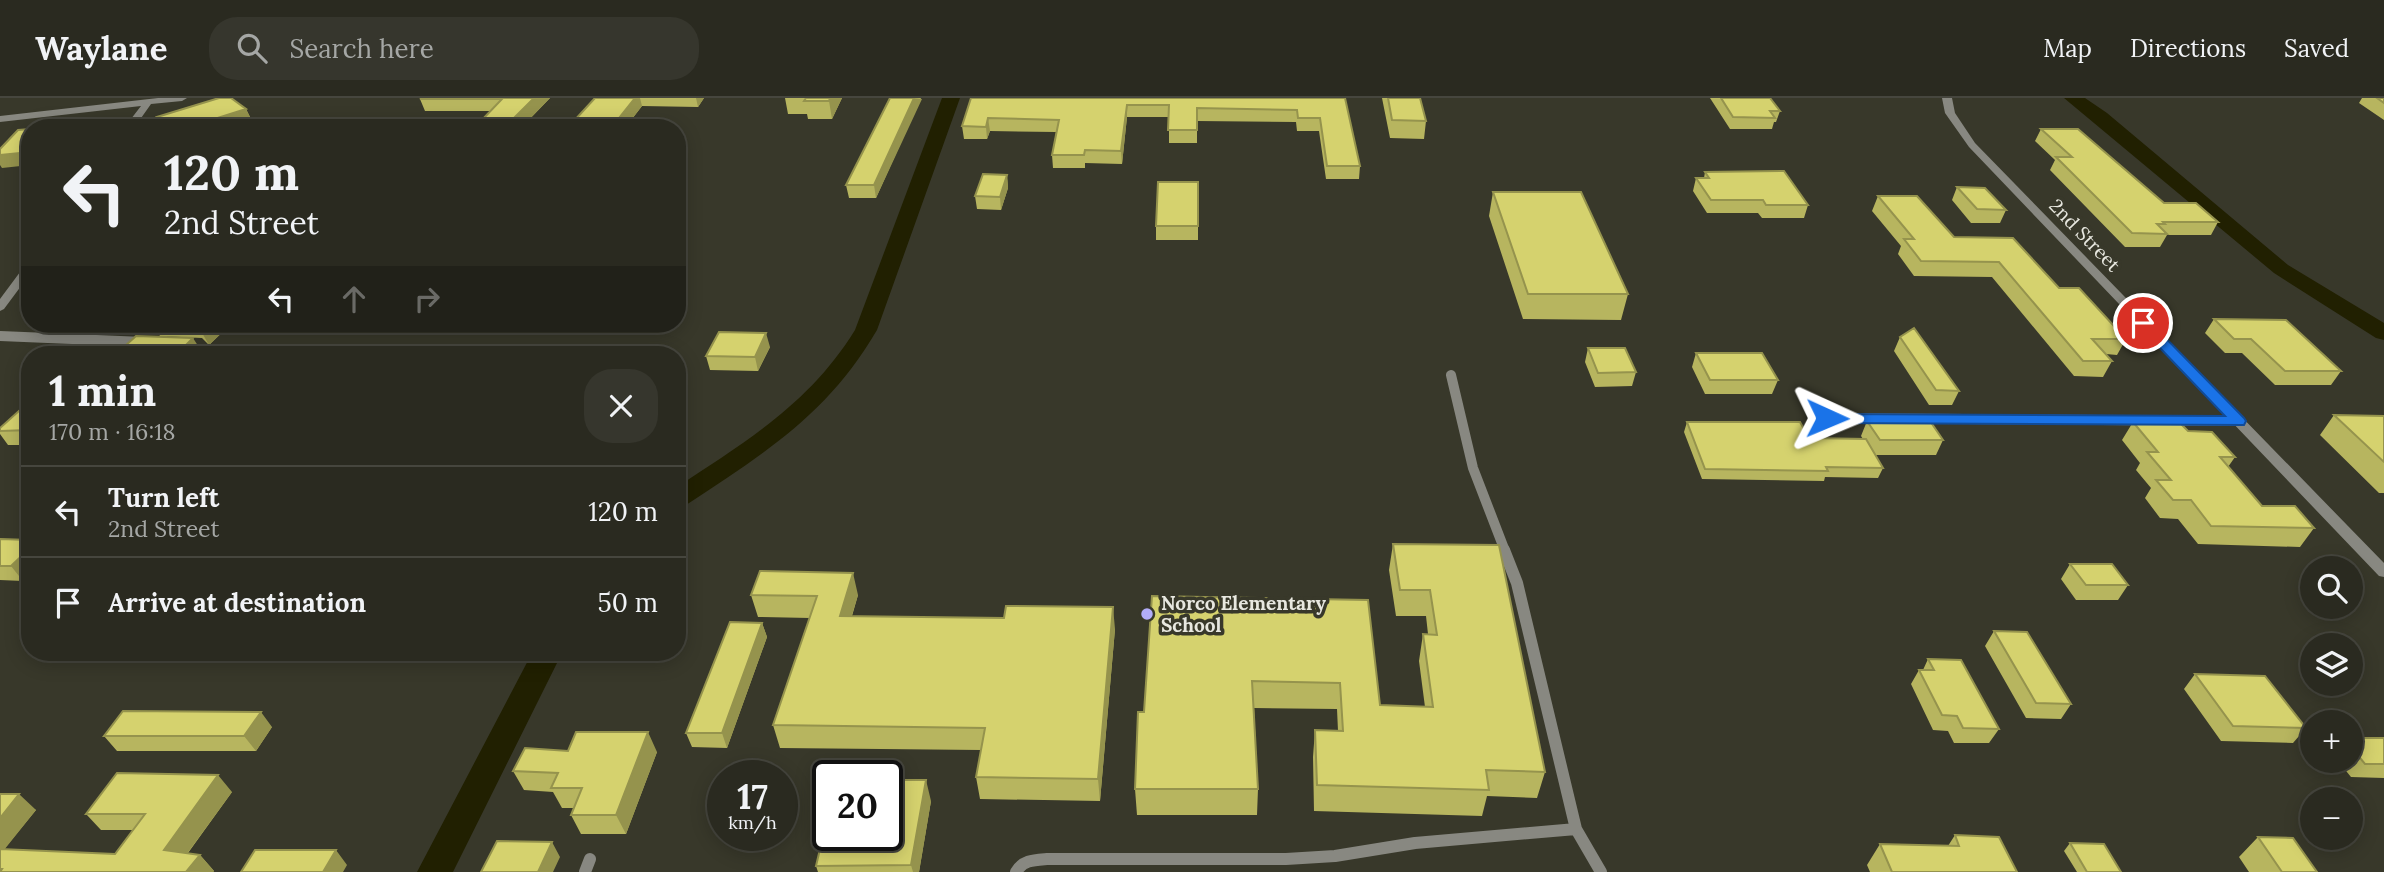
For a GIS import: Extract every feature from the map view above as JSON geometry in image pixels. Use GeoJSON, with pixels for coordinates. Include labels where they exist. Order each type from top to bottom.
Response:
{"type":"FeatureCollection","features":[{"type":"Feature","properties":{"kind":"street"},"geometry":{"type":"LineString","coordinates":[[0,119],[182,98]]}},
{"type":"Feature","properties":{"kind":"street","name":"2nd Street"},"geometry":{"type":"LineString","coordinates":[[1947,98],[1950,113],[1972,145],[2384,572]]}},
{"type":"Feature","properties":{"kind":"street"},"geometry":{"type":"LineString","coordinates":[[136,119],[148,102]]}},
{"type":"Feature","properties":{"kind":"street"},"geometry":{"type":"LineString","coordinates":[[0,307],[21,278]]}},
{"type":"Feature","properties":{"kind":"lane"},"geometry":{"type":"LineString","coordinates":[[0,336],[160,343]]}},
{"type":"Feature","properties":{"kind":"lane"},"geometry":{"type":"LineString","coordinates":[[1451,375],[1473,468],[1517,583],[1576,829],[1601,872]]}},
{"type":"Feature","properties":{"kind":"lane"},"geometry":{"type":"LineString","coordinates":[[1827,418],[2238,421]]}},
{"type":"Feature","properties":{"kind":"lane"},"geometry":{"type":"LineString","coordinates":[[1016,872],[1020,865],[1028,860],[1286,859],[1335,856],[1415,843],[1576,829]]}},
{"type":"Feature","properties":{"kind":"building"},"geometry":{"type":"Polygon","coordinates":[[[219,98],[231,98],[246,109],[214,119],[157,117],[219,98]]]}},
{"type":"Feature","properties":{"kind":"building"},"geometry":{"type":"Polygon","coordinates":[[[534,98],[513,119],[483,119],[502,99],[420,99],[534,98]]]}},
{"type":"Feature","properties":{"kind":"building"},"geometry":{"type":"Polygon","coordinates":[[[595,98],[635,98],[618,119],[576,119],[595,98]]]}},
{"type":"Feature","properties":{"kind":"building"},"geometry":{"type":"Polygon","coordinates":[[[806,98],[830,98],[829,101],[804,101],[806,98]]]}},
{"type":"Feature","properties":{"kind":"building"},"geometry":{"type":"Polygon","coordinates":[[[890,98],[914,98],[874,185],[846,185],[890,98]]]}},
{"type":"Feature","properties":{"kind":"building"},"geometry":{"type":"Polygon","coordinates":[[[971,98],[1345,98],[1360,166],[1327,166],[1320,118],[1298,118],[1297,110],[1197,108],[1197,130],[1168,130],[1169,105],[1127,105],[1121,151],[1085,150],[1084,155],[1052,155],[1059,120],[988,118],[986,127],[962,126],[971,98]]]}},
{"type":"Feature","properties":{"kind":"building"},"geometry":{"type":"Polygon","coordinates":[[[1388,98],[1420,98],[1426,121],[1392,120],[1388,98]]]}},
{"type":"Feature","properties":{"kind":"building"},"geometry":{"type":"Polygon","coordinates":[[[1721,98],[1770,98],[1780,111],[1770,111],[1775,118],[1733,117],[1721,98]]]}},
{"type":"Feature","properties":{"kind":"building"},"geometry":{"type":"Polygon","coordinates":[[[2041,129],[2078,129],[2164,203],[2196,203],[2218,222],[2163,222],[2165,224],[2157,224],[2167,234],[2132,233],[2056,157],[2072,157],[2041,129]]]}},
{"type":"Feature","properties":{"kind":"building"},"geometry":{"type":"Polygon","coordinates":[[[21,130],[21,153],[0,155],[0,149],[21,130]]]}},
{"type":"Feature","properties":{"kind":"building"},"geometry":{"type":"Polygon","coordinates":[[[1784,171],[1808,205],[1766,205],[1763,200],[1711,200],[1696,178],[1709,178],[1705,172],[1784,171]]]}},
{"type":"Feature","properties":{"kind":"building"},"geometry":{"type":"Polygon","coordinates":[[[983,174],[1007,175],[1000,197],[975,196],[983,174]]]}},
{"type":"Feature","properties":{"kind":"building"},"geometry":{"type":"Polygon","coordinates":[[[1158,182],[1198,182],[1198,226],[1156,226],[1158,182]]]}},
{"type":"Feature","properties":{"kind":"building"},"geometry":{"type":"Polygon","coordinates":[[[1957,187],[1985,188],[2006,210],[1977,209],[1957,187]]]}},
{"type":"Feature","properties":{"kind":"building"},"geometry":{"type":"Polygon","coordinates":[[[1493,192],[1581,192],[1628,294],[1528,294],[1493,192]]]}},
{"type":"Feature","properties":{"kind":"building"},"geometry":{"type":"Polygon","coordinates":[[[1878,196],[1917,196],[1954,237],[2013,238],[2059,288],[2079,288],[2126,339],[2092,339],[2112,361],[2083,361],[1999,262],[1921,261],[1904,239],[1914,239],[1878,196]]]}},
{"type":"Feature","properties":{"kind":"building"},"geometry":{"type":"Polygon","coordinates":[[[2214,319],[2286,320],[2341,371],[2285,371],[2251,339],[2234,339],[2214,319]]]}},
{"type":"Feature","properties":{"kind":"building"},"geometry":{"type":"Polygon","coordinates":[[[1914,328],[1959,391],[1936,390],[1900,337],[1914,328]]]}},
{"type":"Feature","properties":{"kind":"building"},"geometry":{"type":"Polygon","coordinates":[[[719,332],[766,333],[755,357],[706,356],[719,332]]]}},
{"type":"Feature","properties":{"kind":"building"},"geometry":{"type":"Polygon","coordinates":[[[136,336],[193,338],[185,346],[125,346],[136,336]]]}},
{"type":"Feature","properties":{"kind":"building"},"geometry":{"type":"Polygon","coordinates":[[[1588,348],[1625,348],[1636,372],[1598,373],[1588,348]]]}},
{"type":"Feature","properties":{"kind":"building"},"geometry":{"type":"Polygon","coordinates":[[[1696,353],[1762,353],[1778,380],[1710,380],[1696,353]]]}},
{"type":"Feature","properties":{"kind":"building"},"geometry":{"type":"Polygon","coordinates":[[[21,409],[21,430],[0,431],[21,409]]]}},
{"type":"Feature","properties":{"kind":"building"},"geometry":{"type":"Polygon","coordinates":[[[2334,415],[2384,416],[2384,462],[2334,415]]]}},
{"type":"Feature","properties":{"kind":"building"},"geometry":{"type":"Polygon","coordinates":[[[1867,421],[1930,421],[1943,440],[1880,440],[1867,421]]]}},
{"type":"Feature","properties":{"kind":"building"},"geometry":{"type":"Polygon","coordinates":[[[1687,422],[1800,422],[1809,438],[1866,439],[1883,468],[1826,467],[1828,471],[1705,469],[1687,422]]]}},
{"type":"Feature","properties":{"kind":"building"},"geometry":{"type":"Polygon","coordinates":[[[2133,422],[2181,424],[2188,431],[2212,432],[2235,457],[2220,457],[2262,506],[2295,506],[2314,528],[2211,526],[2191,500],[2173,500],[2156,480],[2171,480],[2147,452],[2158,452],[2133,422]]]}},
{"type":"Feature","properties":{"kind":"building"},"geometry":{"type":"Polygon","coordinates":[[[0,539],[21,540],[21,557],[11,566],[0,566],[0,539]]]}},
{"type":"Feature","properties":{"kind":"building"},"geometry":{"type":"Polygon","coordinates":[[[1393,544],[1499,545],[1545,772],[1486,770],[1489,790],[1317,785],[1315,730],[1343,731],[1340,683],[1252,681],[1258,789],[1135,789],[1138,712],[1144,712],[1152,596],[1368,600],[1380,705],[1433,707],[1423,634],[1437,635],[1430,590],[1400,590],[1393,544]]]}},
{"type":"Feature","properties":{"kind":"building"},"geometry":{"type":"Polygon","coordinates":[[[2070,564],[2112,564],[2128,585],[2086,585],[2070,564]]]}},
{"type":"Feature","properties":{"kind":"building"},"geometry":{"type":"Polygon","coordinates":[[[760,571],[853,573],[840,616],[1004,618],[1006,606],[1113,607],[1098,779],[976,777],[985,728],[773,725],[817,596],[751,595],[760,571]]]}},
{"type":"Feature","properties":{"kind":"building"},"geometry":{"type":"Polygon","coordinates":[[[730,622],[762,623],[722,733],[686,733],[730,622]]]}},
{"type":"Feature","properties":{"kind":"building"},"geometry":{"type":"Polygon","coordinates":[[[1994,631],[2027,632],[2071,704],[2036,703],[1994,631]]]}},
{"type":"Feature","properties":{"kind":"building"},"geometry":{"type":"Polygon","coordinates":[[[1928,659],[1961,660],[1999,729],[1963,728],[1957,716],[1942,715],[1919,670],[1934,670],[1928,659]]]}},
{"type":"Feature","properties":{"kind":"building"},"geometry":{"type":"Polygon","coordinates":[[[2195,674],[2265,676],[2300,720],[2300,728],[2233,726],[2195,674]]]}},
{"type":"Feature","properties":{"kind":"building"},"geometry":{"type":"Polygon","coordinates":[[[123,711],[261,712],[244,736],[104,736],[123,711]]]}},
{"type":"Feature","properties":{"kind":"building"},"geometry":{"type":"Polygon","coordinates":[[[576,732],[648,732],[616,815],[571,815],[582,788],[551,788],[558,773],[513,771],[525,748],[568,751],[576,732]]]}},
{"type":"Feature","properties":{"kind":"building"},"geometry":{"type":"Polygon","coordinates":[[[2363,738],[2384,738],[2384,764],[2365,764],[2363,738]]]}},
{"type":"Feature","properties":{"kind":"building"},"geometry":{"type":"Polygon","coordinates":[[[117,773],[218,775],[164,850],[200,855],[186,872],[0,872],[0,849],[115,854],[145,814],[86,814],[117,773]]]}},
{"type":"Feature","properties":{"kind":"building"},"geometry":{"type":"Polygon","coordinates":[[[903,780],[926,780],[911,865],[816,866],[820,851],[903,851],[903,780]]]}},
{"type":"Feature","properties":{"kind":"building"},"geometry":{"type":"Polygon","coordinates":[[[0,794],[19,794],[0,818],[0,794]]]}},
{"type":"Feature","properties":{"kind":"building"},"geometry":{"type":"Polygon","coordinates":[[[1955,835],[1999,837],[2017,872],[1892,872],[1880,844],[1959,846],[1955,835]]]}},
{"type":"Feature","properties":{"kind":"building"},"geometry":{"type":"Polygon","coordinates":[[[2258,837],[2293,838],[2317,872],[2282,872],[2258,837]]]}},
{"type":"Feature","properties":{"kind":"building"},"geometry":{"type":"Polygon","coordinates":[[[497,841],[552,842],[538,872],[481,872],[497,841]]]}},
{"type":"Feature","properties":{"kind":"building"},"geometry":{"type":"Polygon","coordinates":[[[2070,843],[2104,844],[2121,872],[2087,872],[2070,843]]]}},
{"type":"Feature","properties":{"kind":"building"},"geometry":{"type":"Polygon","coordinates":[[[255,850],[336,850],[323,872],[241,872],[255,850]]]}},
{"type":"Feature","properties":{"kind":"waterway"},"geometry":{"type":"LineString","coordinates":[[686,493],[758,446],[783,426],[807,406],[849,358],[866,330],[951,98]]}},
{"type":"Feature","properties":{"kind":"waterway"},"geometry":{"type":"LineString","coordinates":[[2073,98],[2101,117],[2281,269],[2384,333]]}},
{"type":"Feature","properties":{"kind":"waterway"},"geometry":{"type":"LineString","coordinates":[[435,872],[543,661]]}},
{"type":"Feature","properties":{"kind":"place","name":"Norco Elementary School"},"geometry":{"type":"Point","coordinates":[1147,614]}},
{"type":"Feature","properties":{"kind":"route"},"geometry":{"type":"LineString","coordinates":[[1827,418],[2148,423],[2238,421],[2143,323]]}}]}
